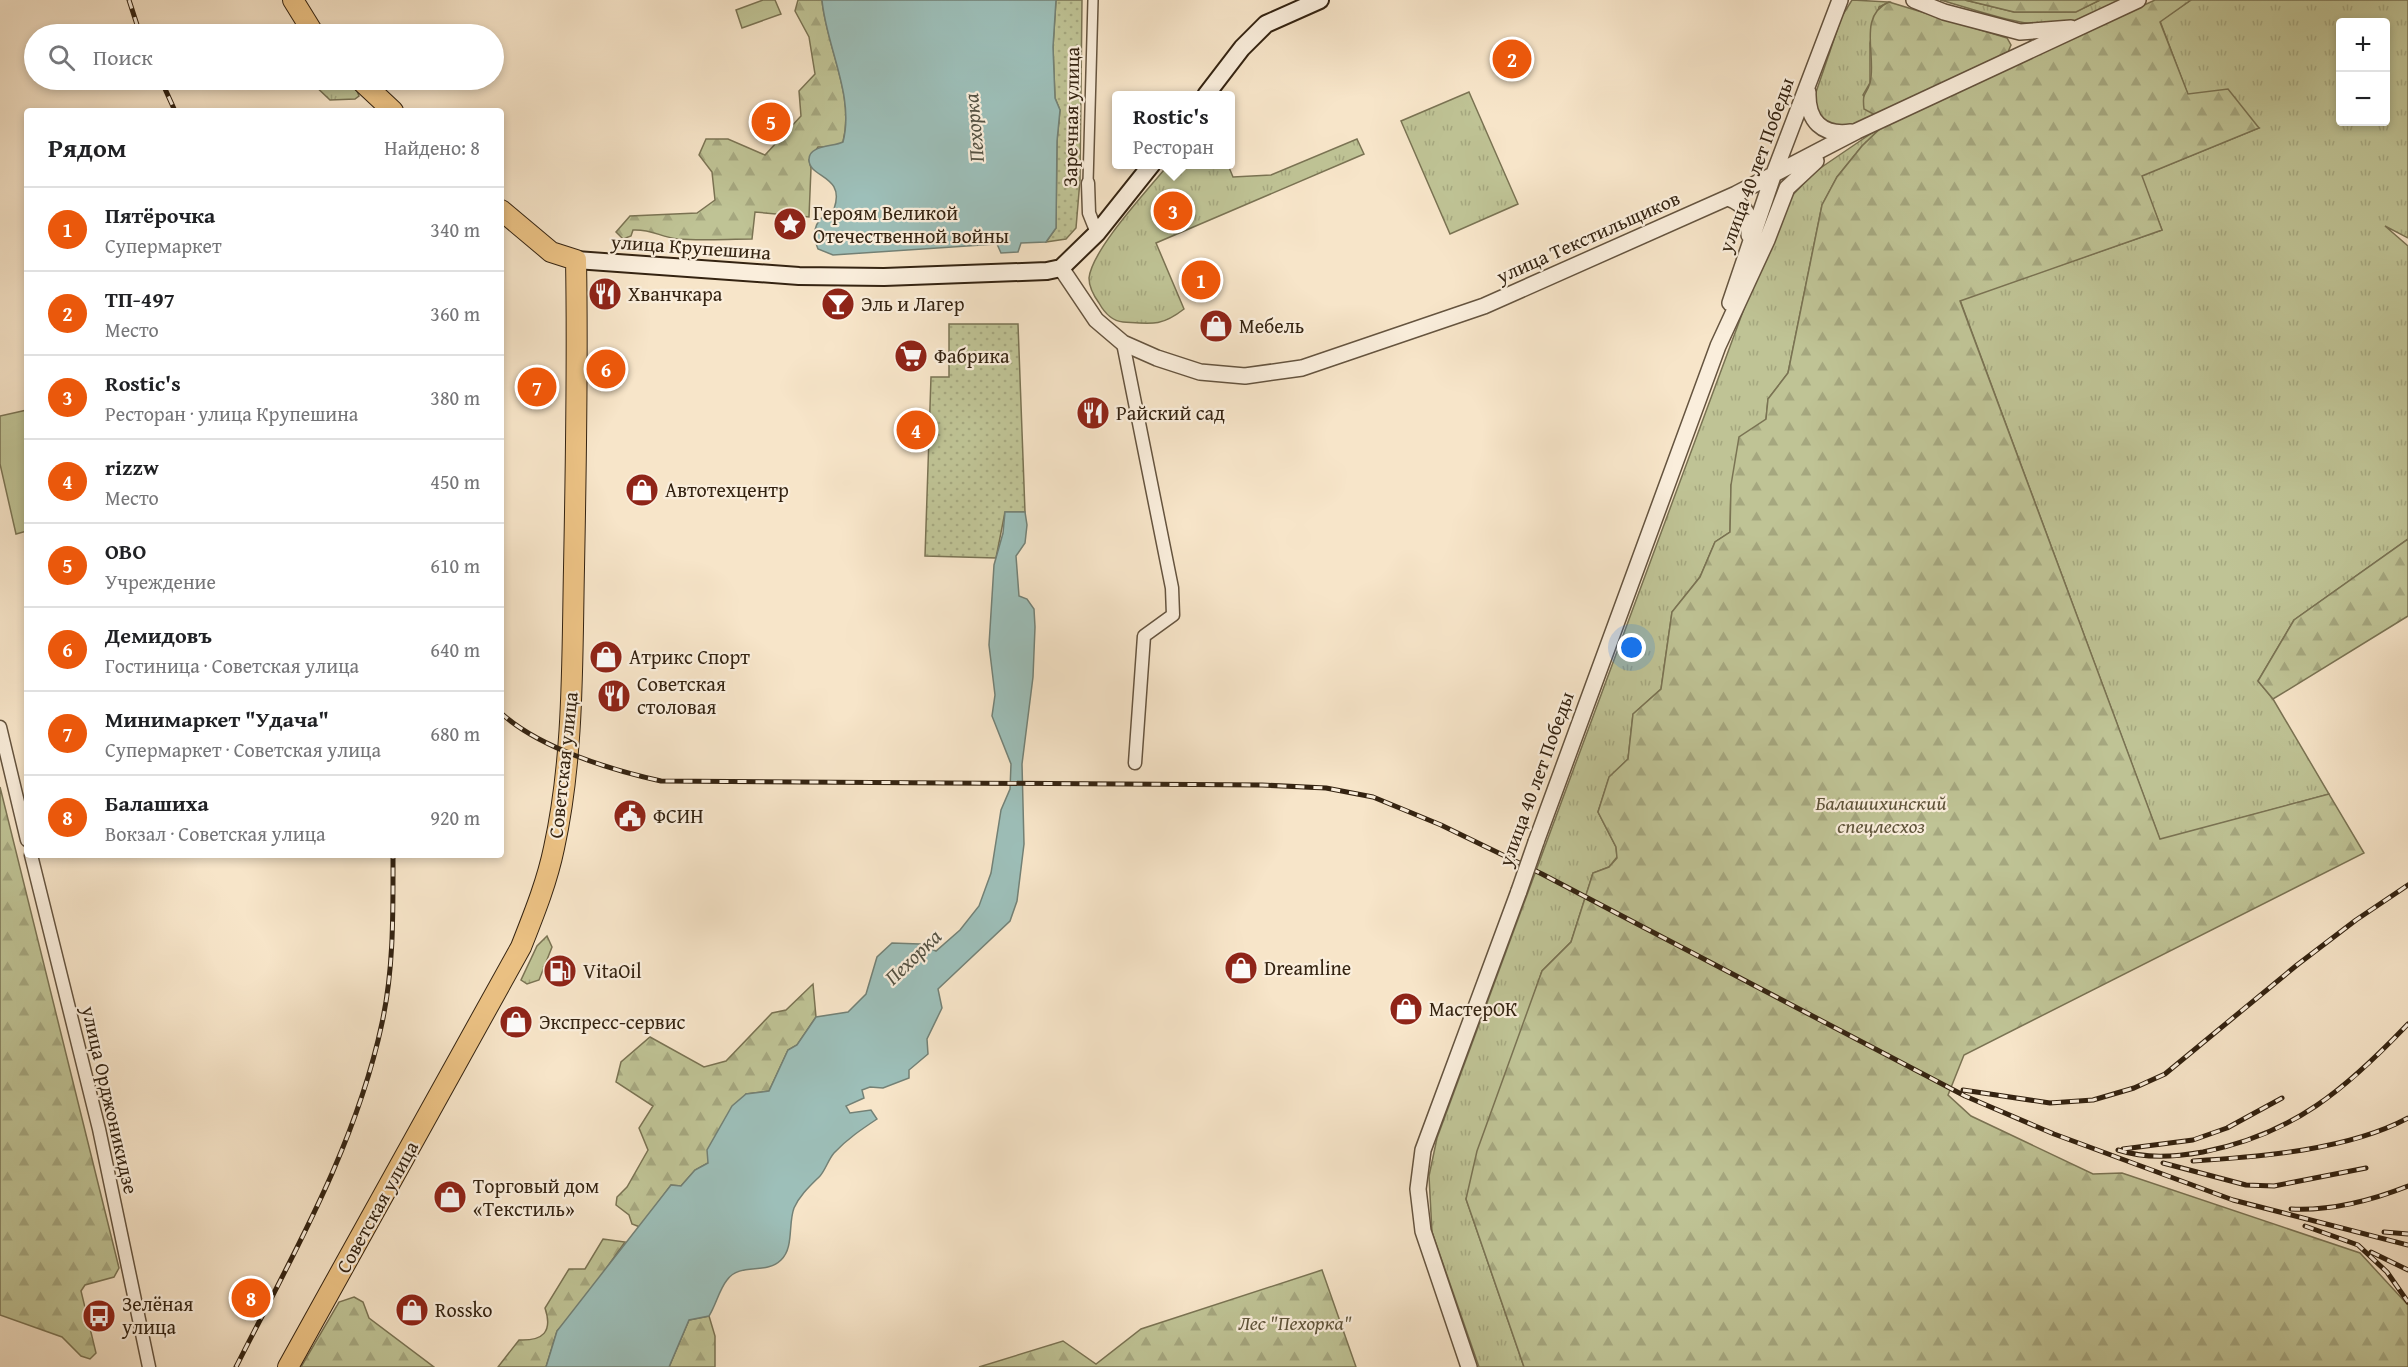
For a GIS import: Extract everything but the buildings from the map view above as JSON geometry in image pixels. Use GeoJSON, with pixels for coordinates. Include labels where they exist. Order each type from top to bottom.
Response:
{"type":"FeatureCollection","features":[{"type":"Feature","properties":{"kind":"main road"},"geometry":{"type":"LineString","coordinates":[[292,0],[308,24]]}},
{"type":"Feature","properties":{"kind":"main road"},"geometry":{"type":"LineString","coordinates":[[1210,91],[1242,48],[1266,24],[1320,0]]}},
{"type":"Feature","properties":{"kind":"main road"},"geometry":{"type":"LineString","coordinates":[[371,90],[390,108]]}},
{"type":"Feature","properties":{"kind":"main road"},"geometry":{"type":"LineString","coordinates":[[1061,268],[1097,233],[1149,169]]}},
{"type":"Feature","properties":{"kind":"main road"},"geometry":{"type":"LineString","coordinates":[[504,213],[551,252],[576,260]]}},
{"type":"Feature","properties":{"kind":"main road","name":"улица Крупешина"},"geometry":{"type":"LineString","coordinates":[[576,260],[799,276],[986,274],[1061,268]]}},
{"type":"Feature","properties":{"kind":"main road","name":"Советская улица"},"geometry":{"type":"LineString","coordinates":[[288,1367],[517,954],[544,887],[551,863],[561,813],[572,663],[578,394],[576,260]]}},
{"type":"Feature","properties":{"kind":"street","name":"Заречная улица"},"geometry":{"type":"LineString","coordinates":[[1093,0],[1088,183],[1089,213],[1097,233]]}},
{"type":"Feature","properties":{"kind":"street"},"geometry":{"type":"LineString","coordinates":[[1828,32],[1829,0]]}},
{"type":"Feature","properties":{"kind":"street","name":"улица 40 лет Победы"},"geometry":{"type":"LineString","coordinates":[[1469,1367],[1423,1231],[1418,1189],[1423,1150],[1718,346],[1745,253],[1840,0]]}},
{"type":"Feature","properties":{"kind":"street"},"geometry":{"type":"LineString","coordinates":[[1828,32],[1845,0]]}},
{"type":"Feature","properties":{"kind":"street"},"geometry":{"type":"LineString","coordinates":[[1914,0],[1944,12],[2020,32],[2081,27]]}},
{"type":"Feature","properties":{"kind":"street","name":"улица Текстильщиков"},"geometry":{"type":"LineString","coordinates":[[1061,268],[1096,320],[1123,343],[1157,358],[1200,372],[1245,376],[1302,368],[1484,306],[1728,198],[1857,131],[2138,0]]}},
{"type":"Feature","properties":{"kind":"street"},"geometry":{"type":"LineString","coordinates":[[2016,58],[2026,47],[2026,41],[2020,32]]}},
{"type":"Feature","properties":{"kind":"street"},"geometry":{"type":"LineString","coordinates":[[1810,80],[1809,107],[1817,126],[1834,134],[1857,131]]}},
{"type":"Feature","properties":{"kind":"street","name":"улица 40 лет Победы"},"geometry":{"type":"LineString","coordinates":[[1718,346],[1767,240],[1786,188],[1802,172],[1857,131]]}},
{"type":"Feature","properties":{"kind":"street"},"geometry":{"type":"LineString","coordinates":[[1728,198],[1742,205],[1749,218],[1745,253]]}},
{"type":"Feature","properties":{"kind":"street"},"geometry":{"type":"LineString","coordinates":[[1123,343],[1172,588],[1173,615],[1144,636],[1135,763]]}},
{"type":"Feature","properties":{"kind":"street"},"geometry":{"type":"LineString","coordinates":[[0,727],[24,827]]}},
{"type":"Feature","properties":{"kind":"street","name":"улица Орджоникидзе"},"geometry":{"type":"LineString","coordinates":[[32,858],[99,1129],[148,1361]]}},
{"type":"Feature","properties":{"kind":"green space"},"geometry":{"type":"Polygon","coordinates":[[[763,0],[775,0],[781,14],[742,28],[736,10],[763,0]]]}},
{"type":"Feature","properties":{"kind":"green space"},"geometry":{"type":"Polygon","coordinates":[[[798,0],[822,0],[843,89],[846,124],[843,142],[835,147],[818,147],[809,160],[811,168],[809,217],[755,212],[752,239],[678,239],[633,230],[631,236],[623,239],[616,232],[630,216],[697,213],[715,200],[712,172],[699,155],[706,139],[728,139],[765,155],[801,116],[799,91],[815,74],[809,37],[795,11],[798,0]]]}},
{"type":"Feature","properties":{"kind":"green space"},"geometry":{"type":"Polygon","coordinates":[[[1056,0],[1082,0],[1080,180],[1076,228],[1066,239],[1046,242],[1056,228],[1057,141],[1060,110],[1055,98],[1053,47],[1056,0]]]}},
{"type":"Feature","properties":{"kind":"green space"},"geometry":{"type":"Polygon","coordinates":[[[1852,0],[1889,2],[1879,7],[1870,43],[1870,83],[1863,95],[1875,115],[1846,128],[1820,123],[1814,98],[1842,16],[1852,0]]]}},
{"type":"Feature","properties":{"kind":"green space"},"geometry":{"type":"Polygon","coordinates":[[[1940,0],[1965,0],[2014,12],[2075,12],[2100,0],[2121,0],[2079,20],[2045,25],[2009,20],[1940,0]]]}},
{"type":"Feature","properties":{"kind":"green space"},"geometry":{"type":"Polygon","coordinates":[[[1965,0],[2100,0],[2076,12],[2014,12],[1965,0]]]}},
{"type":"Feature","properties":{"kind":"green space","name":"Балашихинский спецлесхоз"},"geometry":{"type":"Polygon","coordinates":[[[2155,0],[2191,0],[2160,22],[2188,94],[2228,89],[2259,128],[2142,176],[2162,230],[1960,301],[2160,839],[2329,794],[2364,853],[1964,1055],[1948,1095],[1971,1116],[2093,1174],[2122,1173],[2360,1253],[2408,1305],[2408,1367],[1524,1367],[1466,1199],[1477,1151],[1542,971],[1571,942],[1593,873],[1609,867],[1617,858],[1616,847],[1598,812],[1609,777],[1628,759],[1633,714],[1661,689],[1672,612],[1700,577],[1715,542],[1730,532],[1731,485],[1739,437],[1766,419],[1768,399],[1788,373],[1822,205],[1837,177],[1862,146],[1885,124],[2155,0]]]}},
{"type":"Feature","properties":{"kind":"green space"},"geometry":{"type":"Polygon","coordinates":[[[2191,0],[2408,0],[2408,238],[2385,226],[2408,246],[2408,539],[2294,620],[2258,681],[2273,699],[2329,794],[2160,840],[1960,300],[2162,230],[2141,176],[2259,128],[2188,95],[2160,21],[2191,0]]]}},
{"type":"Feature","properties":{"kind":"green space"},"geometry":{"type":"Polygon","coordinates":[[[1889,2],[2007,38],[2011,45],[2008,52],[1875,115],[1864,109],[1864,96],[1872,72],[1871,27],[1879,8],[1889,2]]]}},
{"type":"Feature","properties":{"kind":"green space"},"geometry":{"type":"Polygon","coordinates":[[[320,90],[356,90],[359,96],[355,99],[330,100],[320,90]]]}},
{"type":"Feature","properties":{"kind":"green space"},"geometry":{"type":"Polygon","coordinates":[[[1469,92],[1518,204],[1450,234],[1401,121],[1469,92]]]}},
{"type":"Feature","properties":{"kind":"green space"},"geometry":{"type":"Polygon","coordinates":[[[1885,124],[1862,146],[1837,177],[1822,205],[1788,373],[1768,399],[1766,419],[1731,485],[1730,532],[1715,542],[1700,577],[1672,612],[1661,689],[1633,714],[1628,759],[1609,778],[1598,812],[1616,847],[1617,857],[1609,867],[1593,873],[1571,942],[1542,971],[1466,1199],[1524,1367],[1479,1367],[1432,1232],[1429,1176],[1437,1138],[1782,206],[1816,171],[1885,124]]]}},
{"type":"Feature","properties":{"kind":"green space"},"geometry":{"type":"Polygon","coordinates":[[[1357,139],[1364,154],[1156,243],[1184,309],[1176,315],[1162,322],[1141,323],[1119,321],[1106,313],[1091,288],[1089,278],[1092,266],[1110,236],[1165,169],[1230,169],[1233,177],[1271,175],[1357,139]]]}},
{"type":"Feature","properties":{"kind":"green space"},"geometry":{"type":"Polygon","coordinates":[[[949,324],[1018,324],[1025,512],[1005,512],[996,558],[925,556],[931,377],[949,377],[949,324]]]}},
{"type":"Feature","properties":{"kind":"green space"},"geometry":{"type":"Polygon","coordinates":[[[24,411],[24,532],[16,534],[0,464],[0,416],[24,411]]]}},
{"type":"Feature","properties":{"kind":"green space"},"geometry":{"type":"Polygon","coordinates":[[[2408,539],[2408,616],[2273,699],[2258,681],[2294,620],[2408,539]]]}},
{"type":"Feature","properties":{"kind":"green space"},"geometry":{"type":"Polygon","coordinates":[[[0,787],[119,1268],[114,1277],[85,1285],[81,1291],[96,1353],[90,1359],[81,1356],[62,1337],[0,1315],[0,787]]]}},
{"type":"Feature","properties":{"kind":"green space"},"geometry":{"type":"Polygon","coordinates":[[[547,936],[552,947],[539,980],[527,984],[521,980],[537,946],[547,936]]]}},
{"type":"Feature","properties":{"kind":"green space"},"geometry":{"type":"Polygon","coordinates":[[[813,984],[816,1017],[797,1045],[788,1050],[769,1091],[746,1094],[708,1163],[695,1170],[681,1186],[671,1185],[640,1227],[632,1224],[629,1215],[616,1205],[617,1197],[627,1187],[648,1150],[639,1128],[653,1106],[616,1082],[621,1062],[650,1037],[704,1067],[726,1061],[772,1013],[786,1010],[813,984]]]}},
{"type":"Feature","properties":{"kind":"green space"},"geometry":{"type":"Polygon","coordinates":[[[603,1239],[625,1242],[583,1301],[557,1331],[546,1367],[498,1367],[519,1340],[534,1339],[544,1333],[548,1323],[545,1308],[569,1269],[585,1269],[603,1239]]]}},
{"type":"Feature","properties":{"kind":"green space","name":"Лес \"Пехорка\""},"geometry":{"type":"Polygon","coordinates":[[[1322,1270],[1356,1367],[979,1367],[1063,1341],[1096,1364],[1141,1329],[1322,1270]]]}},
{"type":"Feature","properties":{"kind":"green space"},"geometry":{"type":"Polygon","coordinates":[[[354,1297],[363,1302],[369,1318],[434,1367],[301,1367],[339,1302],[354,1297]]]}},
{"type":"Feature","properties":{"kind":"green space"},"geometry":{"type":"Polygon","coordinates":[[[709,1316],[715,1336],[715,1367],[669,1367],[689,1320],[709,1316]]]}},
{"type":"Feature","properties":{"kind":"water","name":"Пехорка"},"geometry":{"type":"Polygon","coordinates":[[[822,0],[1056,0],[1053,47],[1055,98],[1060,110],[1057,141],[1056,228],[1046,242],[1021,243],[1018,252],[1001,253],[997,244],[833,255],[818,249],[815,230],[819,220],[834,209],[836,198],[831,183],[811,166],[810,155],[817,149],[843,142],[846,125],[843,89],[822,0]]]}},
{"type":"Feature","properties":{"kind":"water","name":"Пехорка"},"geometry":{"type":"Polygon","coordinates":[[[1005,512],[1025,512],[1027,525],[1025,543],[1016,556],[1019,596],[1027,599],[1034,609],[1035,627],[1033,677],[1022,764],[1024,844],[1017,901],[1010,921],[938,989],[942,1008],[927,1039],[928,1054],[909,1070],[909,1078],[883,1088],[870,1087],[862,1090],[864,1098],[846,1106],[850,1113],[871,1110],[877,1119],[834,1153],[822,1173],[799,1199],[792,1214],[788,1249],[781,1260],[768,1267],[739,1271],[732,1275],[724,1284],[709,1316],[689,1320],[669,1367],[546,1367],[557,1331],[671,1185],[681,1186],[695,1170],[708,1163],[707,1150],[732,1106],[746,1094],[769,1091],[788,1050],[797,1045],[816,1017],[848,1012],[866,994],[877,957],[892,943],[920,944],[936,951],[960,930],[979,906],[991,873],[1001,810],[1010,789],[1011,764],[992,716],[995,695],[989,645],[994,565],[1003,533],[1005,512]]]}},
{"type":"Feature","properties":{"kind":"railway"},"geometry":{"type":"LineString","coordinates":[[129,0],[137,24]]}},
{"type":"Feature","properties":{"kind":"railway"},"geometry":{"type":"LineString","coordinates":[[166,90],[174,108]]}},
{"type":"Feature","properties":{"kind":"railway"},"geometry":{"type":"LineString","coordinates":[[504,715],[535,737],[576,756],[620,771],[661,781],[1262,785],[1326,788],[1373,797],[1441,825],[1542,874],[1965,1096],[2054,1134],[2233,1200],[2408,1245]]}},
{"type":"Feature","properties":{"kind":"railway"},"geometry":{"type":"LineString","coordinates":[[236,1367],[320,1200],[339,1157],[371,1069],[389,981],[393,858]]}},
{"type":"Feature","properties":{"kind":"railway"},"geometry":{"type":"LineString","coordinates":[[1963,1090],[2050,1103],[2093,1100],[2134,1088],[2165,1074],[2297,965],[2356,920],[2408,885]]}},
{"type":"Feature","properties":{"kind":"railway"},"geometry":{"type":"LineString","coordinates":[[2118,1150],[2150,1156],[2181,1155],[2203,1152],[2265,1134],[2292,1121],[2340,1088],[2363,1069],[2408,1024]]}},
{"type":"Feature","properties":{"kind":"railway"},"geometry":{"type":"LineString","coordinates":[[2123,1149],[2193,1140],[2227,1128],[2282,1098]]}},
{"type":"Feature","properties":{"kind":"railway"},"geometry":{"type":"LineString","coordinates":[[2193,1161],[2274,1154],[2331,1145],[2385,1129],[2408,1118]]}},
{"type":"Feature","properties":{"kind":"railway"},"geometry":{"type":"LineString","coordinates":[[2163,1163],[2246,1185],[2274,1186],[2366,1168]]}},
{"type":"Feature","properties":{"kind":"railway"},"geometry":{"type":"LineString","coordinates":[[2291,1209],[2351,1204],[2408,1186]]}},
{"type":"Feature","properties":{"kind":"railway"},"geometry":{"type":"LineString","coordinates":[[2305,1226],[2358,1245],[2387,1272],[2408,1302]]}},
{"type":"Feature","properties":{"kind":"railway"},"geometry":{"type":"LineString","coordinates":[[2384,1232],[2408,1234]]}},
{"type":"Feature","properties":{"kind":"railway"},"geometry":{"type":"LineString","coordinates":[[2371,1252],[2408,1270]]}},
{"type":"Feature","properties":{"kind":"place","name":"ТП-497"},"geometry":{"type":"Point","coordinates":[1512,59]}},
{"type":"Feature","properties":{"kind":"place","name":"ОВО"},"geometry":{"type":"Point","coordinates":[771,122]}},
{"type":"Feature","properties":{"kind":"place","name":"Rostic's"},"geometry":{"type":"Point","coordinates":[1173,211]}},
{"type":"Feature","properties":{"kind":"place","name":"Героям Великой Отечественной войны"},"geometry":{"type":"Point","coordinates":[790,224]}},
{"type":"Feature","properties":{"kind":"place","name":"Пятёрочка"},"geometry":{"type":"Point","coordinates":[1201,280]}},
{"type":"Feature","properties":{"kind":"place","name":"Хванчкара"},"geometry":{"type":"Point","coordinates":[605,294]}},
{"type":"Feature","properties":{"kind":"place","name":"Эль и Лагер"},"geometry":{"type":"Point","coordinates":[838,304]}},
{"type":"Feature","properties":{"kind":"place","name":"Мебель"},"geometry":{"type":"Point","coordinates":[1216,326]}},
{"type":"Feature","properties":{"kind":"place","name":"Фабрика"},"geometry":{"type":"Point","coordinates":[911,356]}},
{"type":"Feature","properties":{"kind":"place","name":"Демидовъ"},"geometry":{"type":"Point","coordinates":[606,369]}},
{"type":"Feature","properties":{"kind":"place","name":"Минимаркет \"Удача\""},"geometry":{"type":"Point","coordinates":[537,387]}},
{"type":"Feature","properties":{"kind":"place","name":"Райский сад"},"geometry":{"type":"Point","coordinates":[1093,413]}},
{"type":"Feature","properties":{"kind":"place","name":"rizzw"},"geometry":{"type":"Point","coordinates":[916,430]}},
{"type":"Feature","properties":{"kind":"place","name":"Автотехцентр"},"geometry":{"type":"Point","coordinates":[642,490]}},
{"type":"Feature","properties":{"kind":"place","name":"Атрикс Спорт"},"geometry":{"type":"Point","coordinates":[606,657]}},
{"type":"Feature","properties":{"kind":"place","name":"Советская столовая"},"geometry":{"type":"Point","coordinates":[614,696]}},
{"type":"Feature","properties":{"kind":"place","name":"ФСИН"},"geometry":{"type":"Point","coordinates":[630,816]}},
{"type":"Feature","properties":{"kind":"place","name":"Dreamline"},"geometry":{"type":"Point","coordinates":[1241,968]}},
{"type":"Feature","properties":{"kind":"place","name":"VitaOil"},"geometry":{"type":"Point","coordinates":[560,971]}},
{"type":"Feature","properties":{"kind":"place","name":"МастерОК"},"geometry":{"type":"Point","coordinates":[1406,1009]}},
{"type":"Feature","properties":{"kind":"place","name":"Экспресс-сервис"},"geometry":{"type":"Point","coordinates":[516,1022]}},
{"type":"Feature","properties":{"kind":"place","name":"Торговый дом «Текстиль»"},"geometry":{"type":"Point","coordinates":[450,1197]}},
{"type":"Feature","properties":{"kind":"place","name":"Балашиха"},"geometry":{"type":"Point","coordinates":[251,1298]}},
{"type":"Feature","properties":{"kind":"place","name":"Rossko"},"geometry":{"type":"Point","coordinates":[412,1310]}},
{"type":"Feature","properties":{"kind":"place","name":"Зелёная улица"},"geometry":{"type":"Point","coordinates":[99,1316]}}]}
